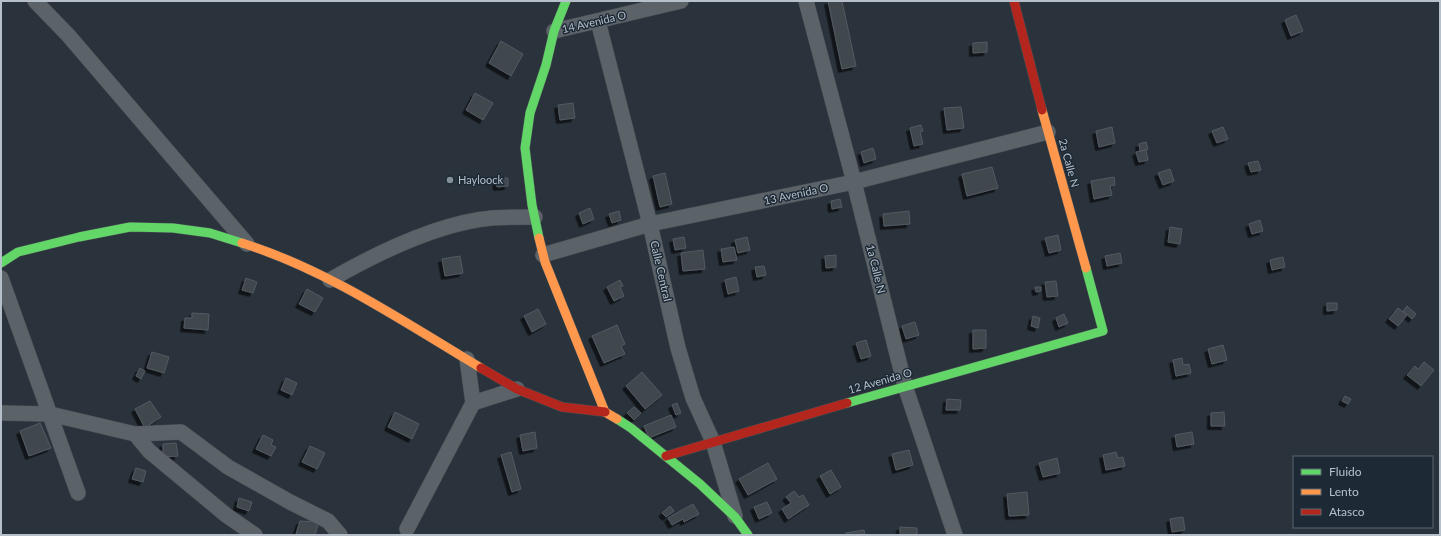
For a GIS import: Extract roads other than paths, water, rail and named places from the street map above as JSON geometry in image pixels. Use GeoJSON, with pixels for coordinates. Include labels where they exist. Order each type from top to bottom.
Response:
{"type":"FeatureCollection","features":[{"type":"Feature","properties":{"kind":"street"},"geometry":{"type":"LineString","coordinates":[[34,1],[68,35],[248,245]]}},
{"type":"Feature","properties":{"kind":"street"},"geometry":{"type":"LineString","coordinates":[[566,1],[554,31],[546,65],[530,113],[525,148],[535,217],[545,262],[605,412]]}},
{"type":"Feature","properties":{"kind":"street","name":"14 Avenida O"},"geometry":{"type":"LineString","coordinates":[[554,31],[681,1]]}},
{"type":"Feature","properties":{"kind":"street","name":"1a Calle N"},"geometry":{"type":"LineString","coordinates":[[806,1],[854,182],[905,386],[955,535]]}},
{"type":"Feature","properties":{"kind":"street","name":"2a Calle N"},"geometry":{"type":"LineString","coordinates":[[1014,1],[1048,132],[1103,331]]}},
{"type":"Feature","properties":{"kind":"street","name":"Calle Central"},"geometry":{"type":"LineString","coordinates":[[598,21],[650,224],[678,348],[693,398],[713,442],[735,517]]}},
{"type":"Feature","properties":{"kind":"street","name":"13 Avenida O"},"geometry":{"type":"LineString","coordinates":[[543,255],[650,224],[854,182],[1048,132]]}},
{"type":"Feature","properties":{"kind":"street"},"geometry":{"type":"LineString","coordinates":[[330,280],[362,262],[438,230],[491,218],[535,217]]}},
{"type":"Feature","properties":{"kind":"street"},"geometry":{"type":"LineString","coordinates":[[1,263],[18,252],[79,237],[130,227],[173,228],[210,233],[268,251],[341,285],[517,389],[562,407],[605,412],[631,428],[700,484],[735,517],[748,535]]}},
{"type":"Feature","properties":{"kind":"street"},"geometry":{"type":"LineString","coordinates":[[1,250],[18,252]]}},
{"type":"Feature","properties":{"kind":"street"},"geometry":{"type":"LineString","coordinates":[[1,278],[78,493]]}},
{"type":"Feature","properties":{"kind":"street","name":"12 Avenida O"},"geometry":{"type":"LineString","coordinates":[[666,456],[905,386],[1103,331]]}},
{"type":"Feature","properties":{"kind":"street"},"geometry":{"type":"LineString","coordinates":[[406,533],[473,403],[467,359]]}},
{"type":"Feature","properties":{"kind":"street"},"geometry":{"type":"LineString","coordinates":[[473,403],[517,389]]}},
{"type":"Feature","properties":{"kind":"street"},"geometry":{"type":"LineString","coordinates":[[1,413],[50,414],[135,434],[181,432],[228,467],[328,522],[340,535]]}},
{"type":"Feature","properties":{"kind":"street"},"geometry":{"type":"LineString","coordinates":[[135,434],[155,456],[226,515],[255,535]]}},
{"type":"Feature","properties":{"kind":"place","name":"Hayloock"},"geometry":{"type":"Point","coordinates":[450,180]}}]}
